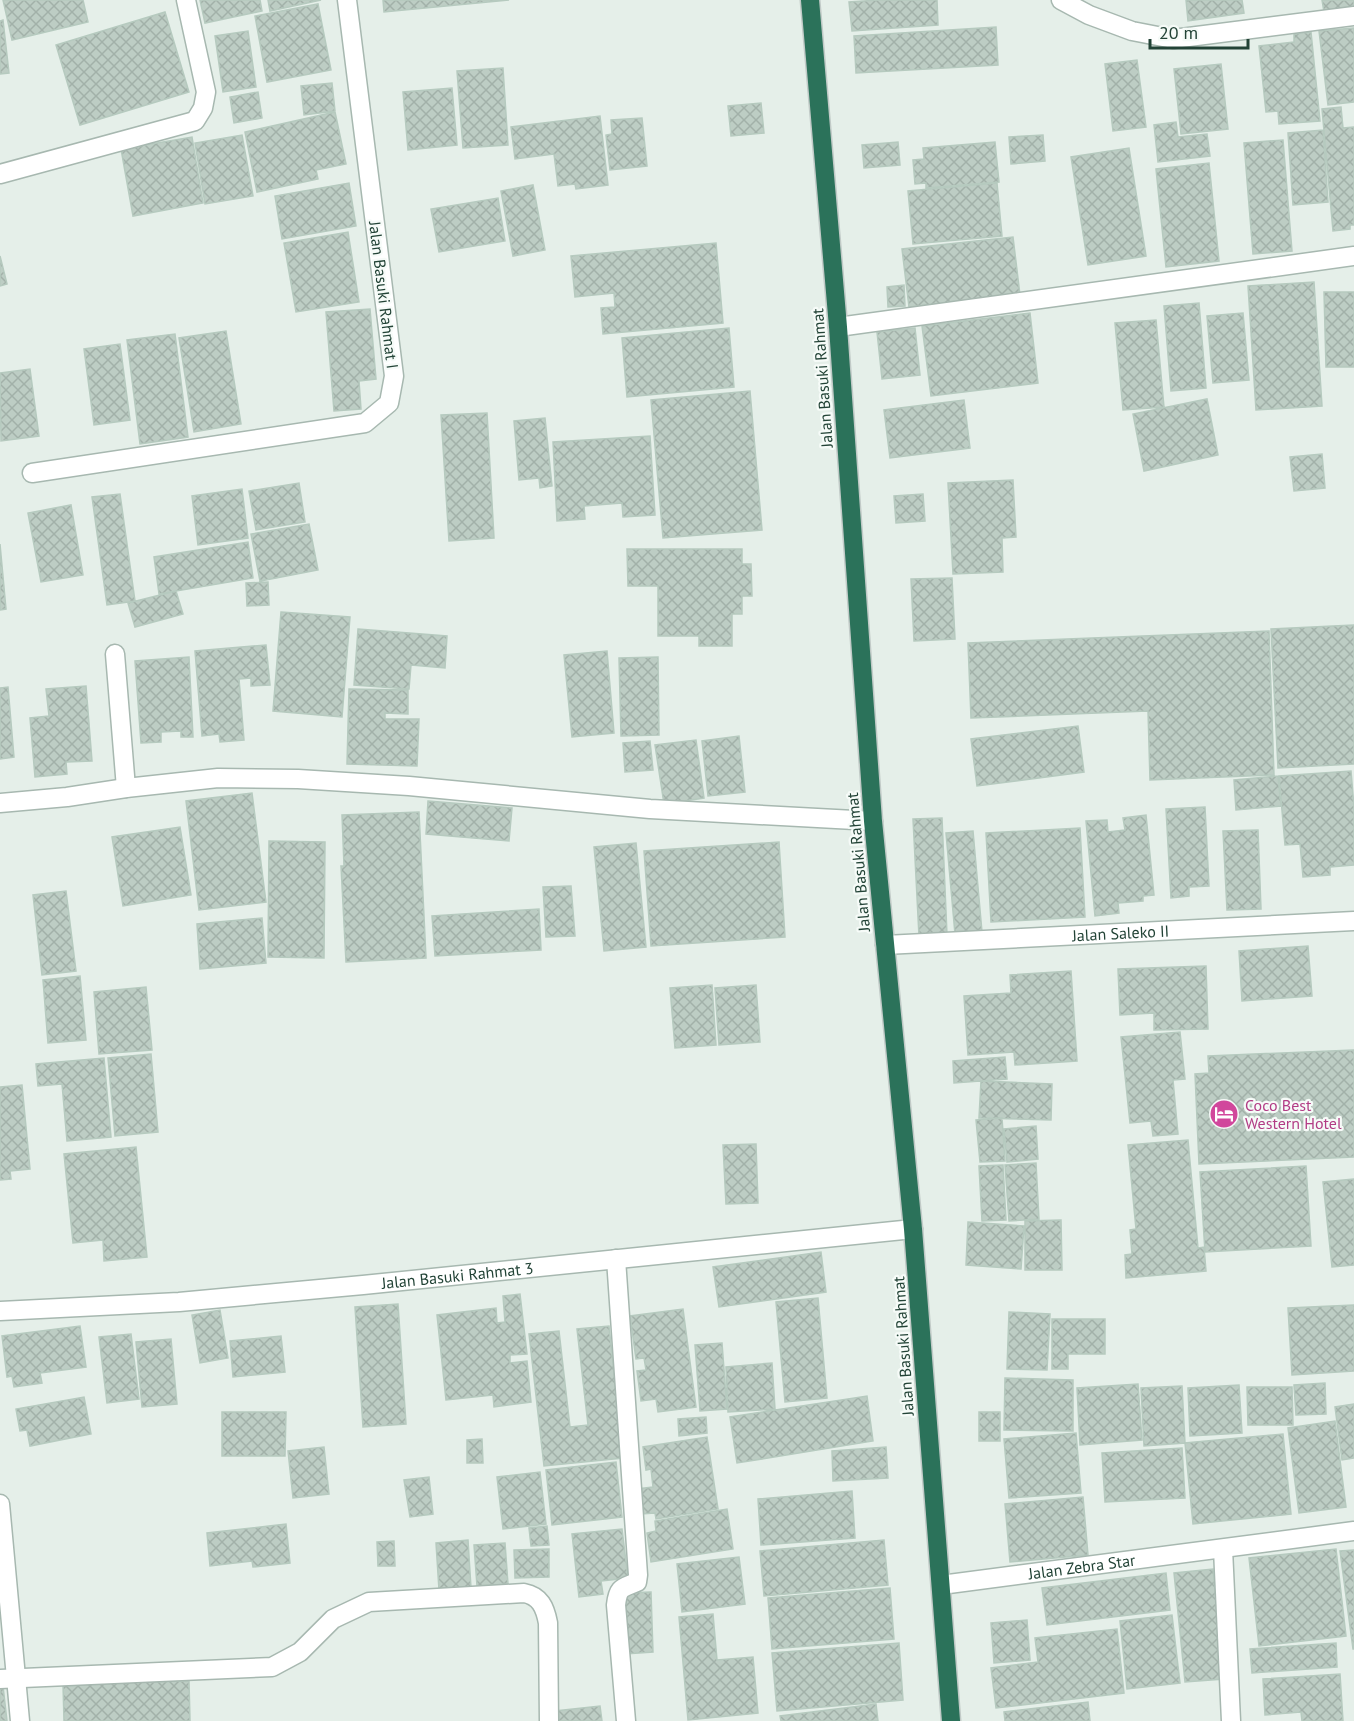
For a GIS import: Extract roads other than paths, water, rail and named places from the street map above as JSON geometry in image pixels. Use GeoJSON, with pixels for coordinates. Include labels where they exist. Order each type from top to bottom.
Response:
{"type":"FeatureCollection","features":[{"type":"Feature","properties":{"kind":"highway","name":"Jalan Basuki Rahmat"},"geometry":{"type":"LineString","coordinates":[[810,0],[838,327],[873,821],[913,1229],[951,1721]]}},
{"type":"Feature","properties":{"kind":"street"},"geometry":{"type":"LineString","coordinates":[[0,174],[195,121],[203,108],[206,92],[186,0]]}},
{"type":"Feature","properties":{"kind":"street","name":"Jalan Basuki Rahmat I"},"geometry":{"type":"LineString","coordinates":[[32,473],[365,423],[389,403],[394,376],[347,0]]}},
{"type":"Feature","properties":{"kind":"street"},"geometry":{"type":"LineString","coordinates":[[1061,0],[1089,15],[1132,31],[1173,39],[1354,16]]}},
{"type":"Feature","properties":{"kind":"street"},"geometry":{"type":"LineString","coordinates":[[838,327],[1354,256]]}},
{"type":"Feature","properties":{"kind":"street"},"geometry":{"type":"LineString","coordinates":[[115,654],[126,788]]}},
{"type":"Feature","properties":{"kind":"street"},"geometry":{"type":"LineString","coordinates":[[0,803],[218,778],[298,779],[409,786],[650,809],[873,821]]}},
{"type":"Feature","properties":{"kind":"street","name":"Jalan Saleko II"},"geometry":{"type":"LineString","coordinates":[[885,945],[1354,921]]}},
{"type":"Feature","properties":{"kind":"street","name":"Jalan Basuki Rahmat 3"},"geometry":{"type":"LineString","coordinates":[[0,1311],[179,1302],[913,1229]]}},
{"type":"Feature","properties":{"kind":"street"},"geometry":{"type":"LineString","coordinates":[[616,1259],[638,1575],[637,1582],[619,1590],[616,1605],[626,1721]]}},
{"type":"Feature","properties":{"kind":"street"},"geometry":{"type":"LineString","coordinates":[[0,1504],[8,1678],[20,1721]]}},
{"type":"Feature","properties":{"kind":"street","name":"Jalan Zebra Star"},"geometry":{"type":"LineString","coordinates":[[941,1585],[1354,1531]]}},
{"type":"Feature","properties":{"kind":"street"},"geometry":{"type":"LineString","coordinates":[[1223,1549],[1231,1721]]}},
{"type":"Feature","properties":{"kind":"street"},"geometry":{"type":"LineString","coordinates":[[8,1678],[272,1667],[300,1652],[333,1619],[369,1602],[524,1593],[532,1594],[539,1599],[548,1623],[549,1721]]}},
{"type":"Feature","properties":{"kind":"place","name":"Coco Best Western Hotel"},"geometry":{"type":"Point","coordinates":[1224,1114]}}]}
